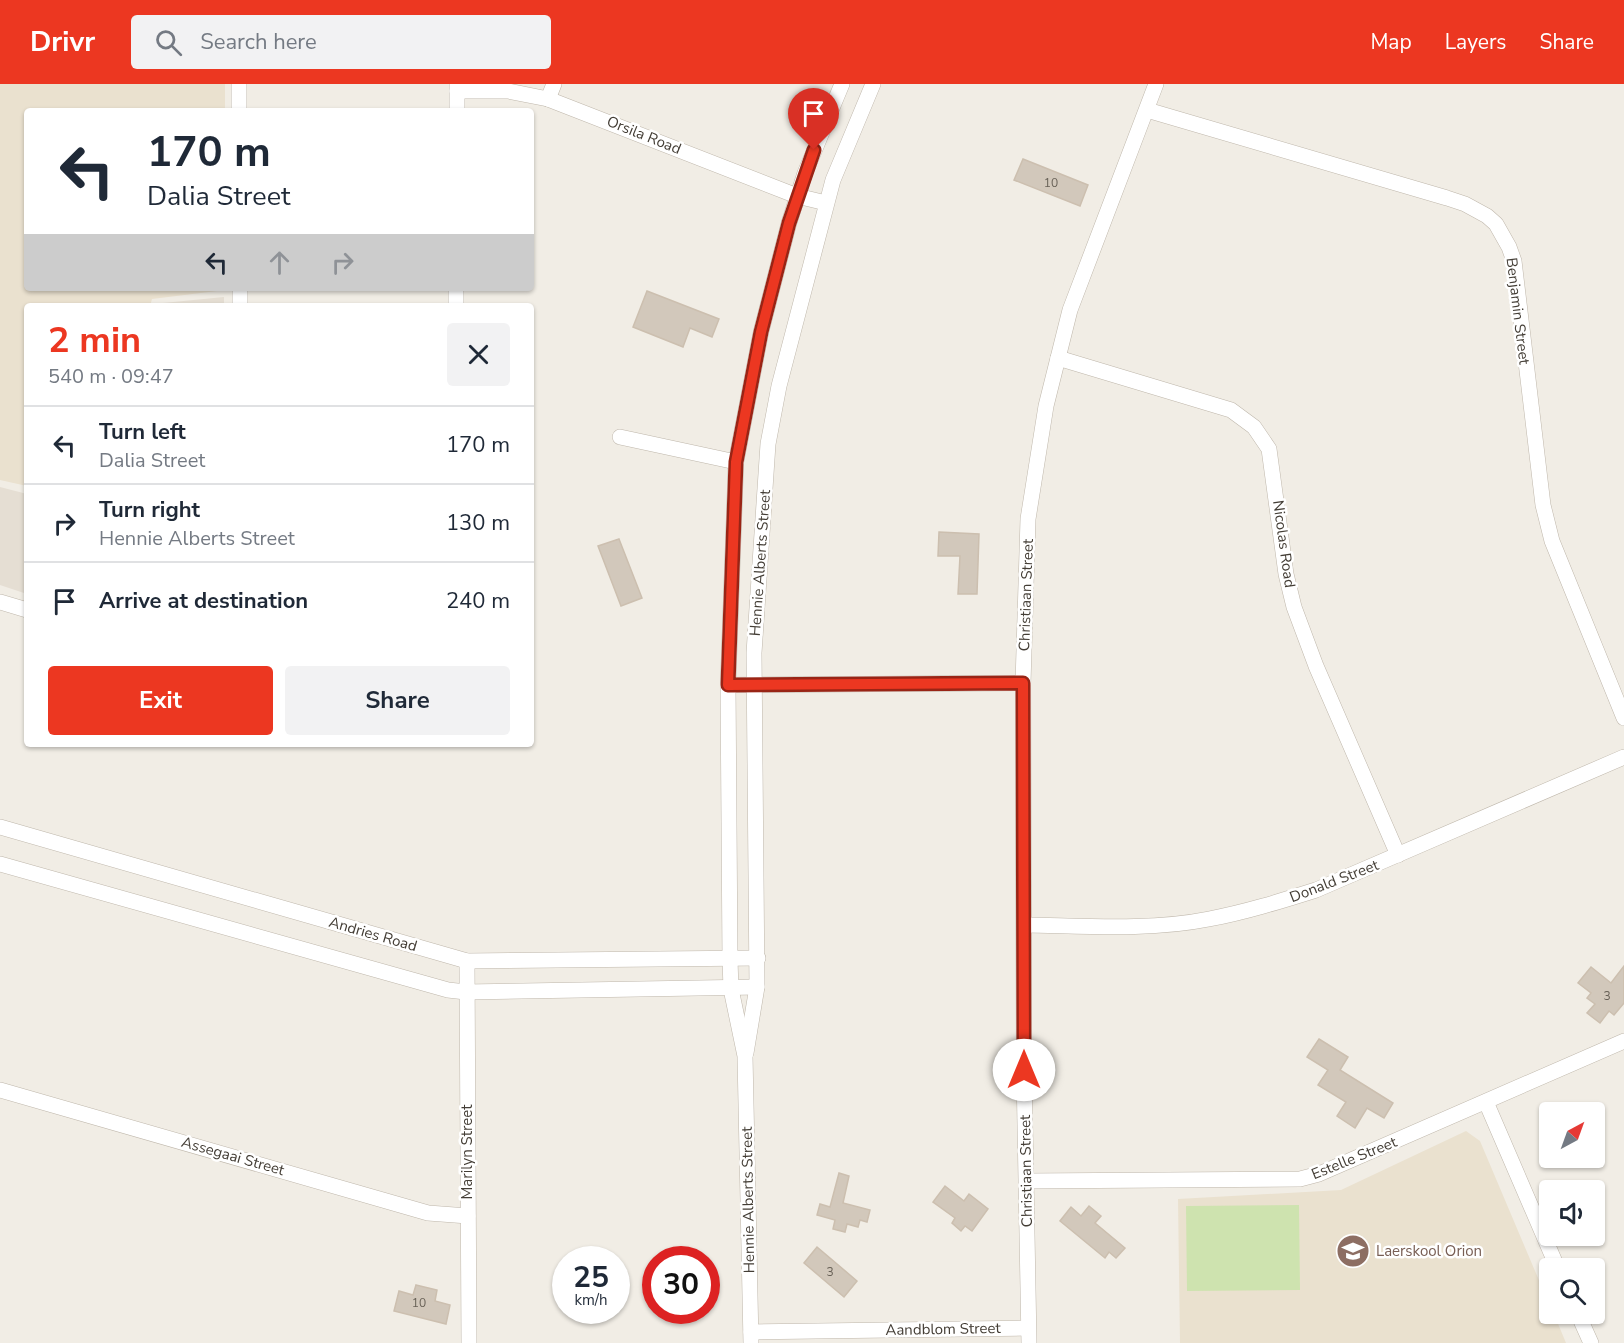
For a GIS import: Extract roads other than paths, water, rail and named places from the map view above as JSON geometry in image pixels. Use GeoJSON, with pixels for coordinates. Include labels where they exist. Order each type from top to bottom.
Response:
{"type":"FeatureCollection","features":[{"type":"Feature","properties":{"kind":"street"},"geometry":{"type":"LineString","coordinates":[[239,84],[239,108]]}},
{"type":"Feature","properties":{"kind":"street"},"geometry":{"type":"LineString","coordinates":[[548,99],[554,84]]}},
{"type":"Feature","properties":{"kind":"street","name":"Hennie Alberts Street"},"geometry":{"type":"LineString","coordinates":[[751,1338],[745,1056],[731,989],[730,960],[728,685],[736,462],[761,332],[797,196],[842,84]]}},
{"type":"Feature","properties":{"kind":"street","name":"Hennie Alberts Street"},"geometry":{"type":"LineString","coordinates":[[745,1056],[757,987],[754,685],[768,444],[779,386],[826,203],[833,180],[873,84]]}},
{"type":"Feature","properties":{"kind":"street","name":"Christiaan Street"},"geometry":{"type":"LineString","coordinates":[[1028,1335],[1023,683],[1028,519],[1038,448],[1058,358],[1078,286],[1156,84]]}},
{"type":"Feature","properties":{"kind":"street"},"geometry":{"type":"LineString","coordinates":[[457,88],[457,108]]}},
{"type":"Feature","properties":{"kind":"street","name":"Orsila Road"},"geometry":{"type":"LineString","coordinates":[[457,88],[508,91],[548,99],[797,196],[826,203]]}},
{"type":"Feature","properties":{"kind":"street","name":"Benjamin Street"},"geometry":{"type":"LineString","coordinates":[[1147,110],[1465,204],[1496,224],[1514,261],[1539,485],[1550,532],[1624,718]]}},
{"type":"Feature","properties":{"kind":"street","name":"Nicolas Road"},"geometry":{"type":"LineString","coordinates":[[1058,358],[1231,410],[1245,419],[1262,437],[1272,460],[1286,574],[1294,607],[1316,666],[1398,855]]}},
{"type":"Feature","properties":{"kind":"street"},"geometry":{"type":"LineString","coordinates":[[620,437],[736,462]]}},
{"type":"Feature","properties":{"kind":"street"},"geometry":{"type":"LineString","coordinates":[[0,602],[24,609]]}},
{"type":"Feature","properties":{"kind":"street"},"geometry":{"type":"LineString","coordinates":[[728,685],[1023,683]]}},
{"type":"Feature","properties":{"kind":"street","name":"Donald Street"},"geometry":{"type":"LineString","coordinates":[[1025,924],[1119,927],[1209,920],[1317,890],[1624,758]]}},
{"type":"Feature","properties":{"kind":"street","name":"Andries Road"},"geometry":{"type":"LineString","coordinates":[[0,826],[467,960],[730,960],[758,958]]}},
{"type":"Feature","properties":{"kind":"street"},"geometry":{"type":"LineString","coordinates":[[0,864],[287,947],[448,990],[466,992],[757,987]]}},
{"type":"Feature","properties":{"kind":"street","name":"Marilyn Street"},"geometry":{"type":"LineString","coordinates":[[467,960],[469,1343]]}},
{"type":"Feature","properties":{"kind":"street","name":"Estelle Street"},"geometry":{"type":"LineString","coordinates":[[1027,1180],[1183,1182],[1300,1179],[1319,1174],[1624,1041]]}},
{"type":"Feature","properties":{"kind":"street","name":"Assegaai Street"},"geometry":{"type":"LineString","coordinates":[[0,1090],[428,1213],[468,1216]]}},
{"type":"Feature","properties":{"kind":"street"},"geometry":{"type":"LineString","coordinates":[[1486,1102],[1553,1258]]}},
{"type":"Feature","properties":{"kind":"street"},"geometry":{"type":"LineString","coordinates":[[1582,1324],[1591,1343]]}},
{"type":"Feature","properties":{"kind":"street","name":"Aandblom Street"},"geometry":{"type":"LineString","coordinates":[[751,1338],[1028,1335]]}},
{"type":"Feature","properties":{"kind":"place","name":"Laerskool Orion"},"geometry":{"type":"Point","coordinates":[1353,1251]}}]}
